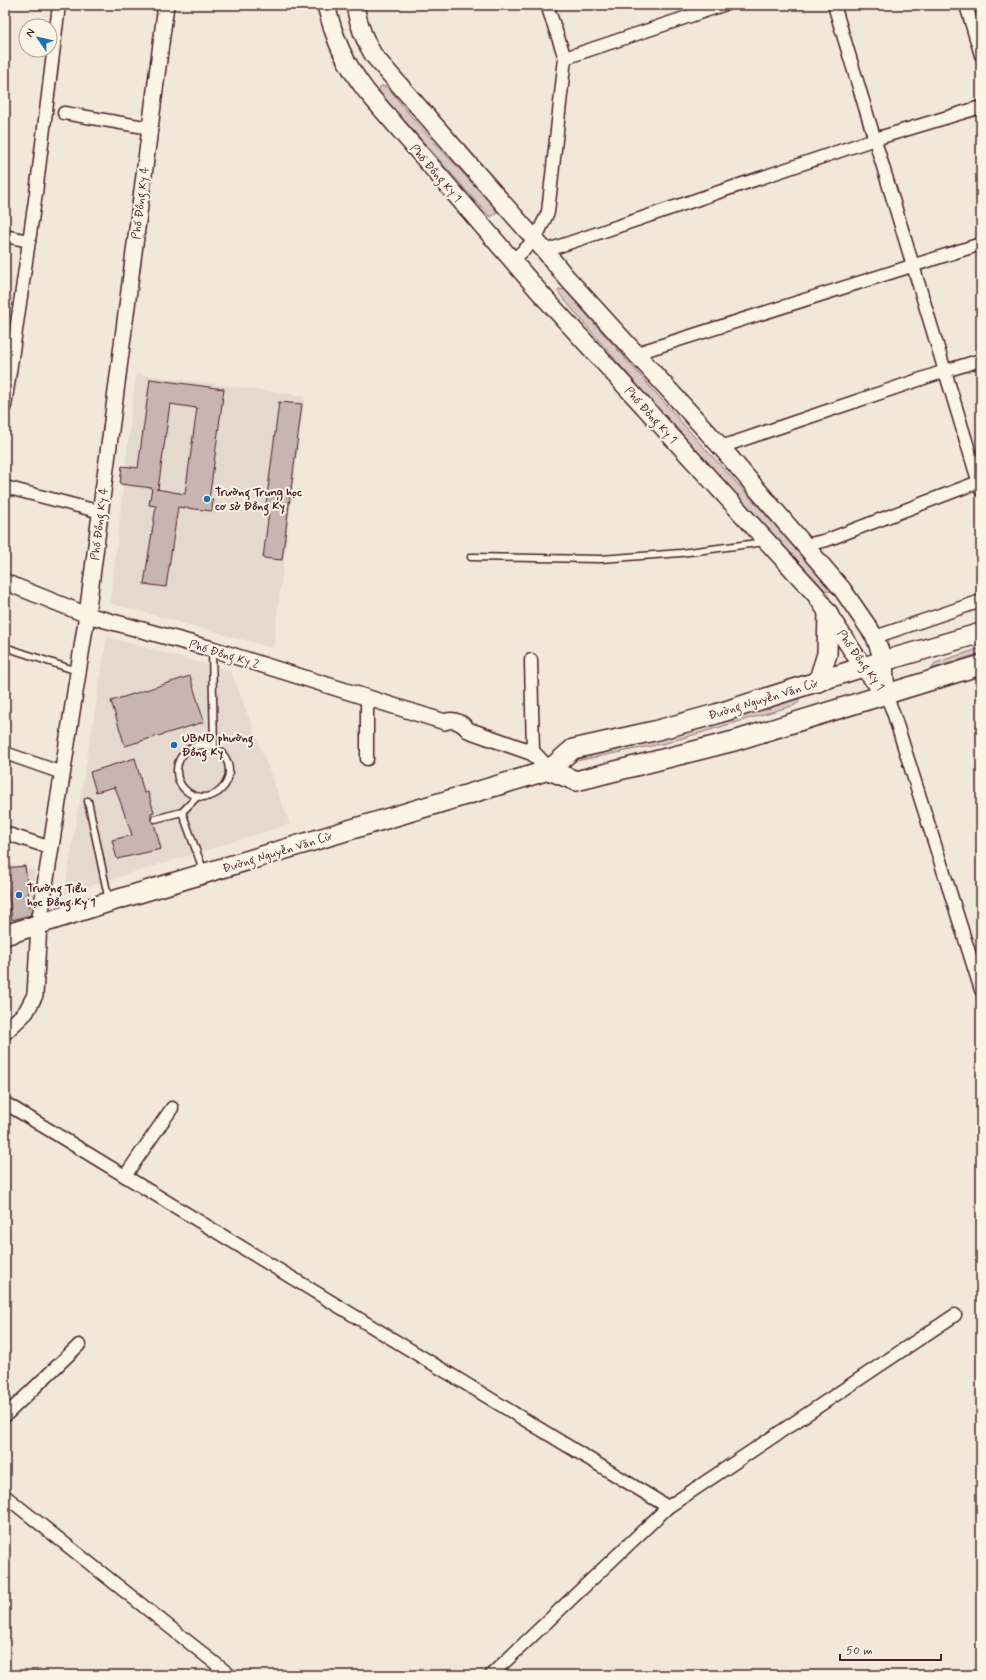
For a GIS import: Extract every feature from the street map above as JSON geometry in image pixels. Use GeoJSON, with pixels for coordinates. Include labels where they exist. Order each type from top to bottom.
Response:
{"type":"FeatureCollection","features":[{"type":"Feature","properties":{"kind":"main road","name":"Phố Đồng Kỵ 1"},"geometry":{"type":"LineString","coordinates":[[326,5],[337,44],[353,75],[512,261],[766,542],[816,595],[863,667],[886,695]]}},
{"type":"Feature","properties":{"kind":"main road","name":"Phố Đồng Kỵ 1"},"geometry":{"type":"LineString","coordinates":[[355,5],[362,35],[374,56],[634,354],[721,447],[842,589],[875,637],[884,662],[886,695]]}},
{"type":"Feature","properties":{"kind":"main road"},"geometry":{"type":"LineString","coordinates":[[818,682],[826,656],[828,613]]}},
{"type":"Feature","properties":{"kind":"main road","name":"Đường Nguyễn Văn Cừ"},"geometry":{"type":"LineString","coordinates":[[5,935],[549,770],[573,749],[668,727],[863,667],[981,633]]}},
{"type":"Feature","properties":{"kind":"main road"},"geometry":{"type":"LineString","coordinates":[[549,770],[576,781],[734,741],[981,665]]}},
{"type":"Feature","properties":{"kind":"street"},"geometry":{"type":"LineString","coordinates":[[5,406],[29,241],[59,5]]}},
{"type":"Feature","properties":{"kind":"street","name":"Phố Đồng Kỵ 4"},"geometry":{"type":"LineString","coordinates":[[5,1032],[26,1012],[35,995],[39,924],[88,615],[166,5]]}},
{"type":"Feature","properties":{"kind":"street"},"geometry":{"type":"LineString","coordinates":[[540,246],[548,212],[565,58],[548,5]]}},
{"type":"Feature","properties":{"kind":"street"},"geometry":{"type":"LineString","coordinates":[[565,58],[723,5]]}},
{"type":"Feature","properties":{"kind":"street"},"geometry":{"type":"LineString","coordinates":[[806,545],[827,540],[980,484],[834,5]]}},
{"type":"Feature","properties":{"kind":"street"},"geometry":{"type":"LineString","coordinates":[[966,5],[981,55]]}},
{"type":"Feature","properties":{"kind":"street"},"geometry":{"type":"LineString","coordinates":[[512,261],[540,246],[875,139],[981,107]]}},
{"type":"Feature","properties":{"kind":"street"},"geometry":{"type":"LineString","coordinates":[[64,114],[150,128]]}},
{"type":"Feature","properties":{"kind":"street"},"geometry":{"type":"LineString","coordinates":[[5,236],[29,241]]}},
{"type":"Feature","properties":{"kind":"street"},"geometry":{"type":"LineString","coordinates":[[634,354],[981,244]]}},
{"type":"Feature","properties":{"kind":"street"},"geometry":{"type":"LineString","coordinates":[[721,447],[945,370],[981,360]]}},
{"type":"Feature","properties":{"kind":"street"},"geometry":{"type":"LineString","coordinates":[[5,487],[101,512]]}},
{"type":"Feature","properties":{"kind":"street","name":"Phố Đồng Kỵ 2"},"geometry":{"type":"LineString","coordinates":[[5,582],[88,615],[212,649],[445,722],[454,730],[468,730],[533,753],[549,770]]}},
{"type":"Feature","properties":{"kind":"street"},"geometry":{"type":"LineString","coordinates":[[875,637],[981,601]]}},
{"type":"Feature","properties":{"kind":"street"},"geometry":{"type":"LineString","coordinates":[[531,660],[533,753]]}},
{"type":"Feature","properties":{"kind":"street"},"geometry":{"type":"LineString","coordinates":[[886,695],[894,712],[981,990]]}},
{"type":"Feature","properties":{"kind":"street"},"geometry":{"type":"LineString","coordinates":[[366,759],[367,697]]}},
{"type":"Feature","properties":{"kind":"street"},"geometry":{"type":"LineString","coordinates":[[5,753],[62,773]]}},
{"type":"Feature","properties":{"kind":"street"},"geometry":{"type":"LineString","coordinates":[[5,833],[51,848]]}},
{"type":"Feature","properties":{"kind":"street"},"geometry":{"type":"LineString","coordinates":[[5,1103],[668,1507]]}},
{"type":"Feature","properties":{"kind":"street"},"geometry":{"type":"LineString","coordinates":[[125,1176],[172,1108]]}},
{"type":"Feature","properties":{"kind":"street"},"geometry":{"type":"LineString","coordinates":[[491,1675],[668,1507],[955,1315]]}},
{"type":"Feature","properties":{"kind":"street"},"geometry":{"type":"LineString","coordinates":[[5,1416],[79,1345]]}},
{"type":"Feature","properties":{"kind":"street"},"geometry":{"type":"LineString","coordinates":[[5,1496],[230,1675]]}},
{"type":"Feature","properties":{"kind":"lane"},"geometry":{"type":"LineString","coordinates":[[471,557],[601,559],[681,553],[766,542]]}},
{"type":"Feature","properties":{"kind":"lane"},"geometry":{"type":"LineString","coordinates":[[5,647],[79,672]]}},
{"type":"Feature","properties":{"kind":"lane"},"geometry":{"type":"LineString","coordinates":[[212,649],[214,747]]}},
{"type":"Feature","properties":{"kind":"lane"},"geometry":{"type":"LineString","coordinates":[[206,745],[214,747],[226,758],[229,766],[229,775],[221,790],[214,795],[197,797],[182,787],[178,780],[177,771],[179,762],[189,749],[206,745]]}},
{"type":"Feature","properties":{"kind":"lane"},"geometry":{"type":"LineString","coordinates":[[155,819],[182,812],[197,797]]}},
{"type":"Feature","properties":{"kind":"lane"},"geometry":{"type":"LineString","coordinates":[[88,801],[110,902]]}},
{"type":"Feature","properties":{"kind":"lane"},"geometry":{"type":"LineString","coordinates":[[182,812],[204,874]]}},
{"type":"Feature","properties":{"kind":"shaded area"},"geometry":{"type":"Polygon","coordinates":[[[381,86],[387,87],[390,90],[415,121],[495,208],[497,213],[491,217],[488,215],[380,93],[379,89],[381,86]]]}},
{"type":"Feature","properties":{"kind":"shaded area"},"geometry":{"type":"Polygon","coordinates":[[[559,289],[565,290],[699,442],[828,582],[833,590],[832,592],[825,590],[626,372],[562,297],[558,291],[559,289]]]}},
{"type":"Feature","properties":{"kind":"shaded area","name":"Trường Trung học cơ sở Đồng Kỵ"},"geometry":{"type":"Polygon","coordinates":[[[136,374],[305,396],[273,648],[110,603],[136,374]]]}},
{"type":"Feature","properties":{"kind":"shaded area","name":"UBND phường Đồng Kỵ"},"geometry":{"type":"Polygon","coordinates":[[[107,637],[231,671],[290,824],[64,894],[107,637]]]}},
{"type":"Feature","properties":{"kind":"shaded area"},"geometry":{"type":"Polygon","coordinates":[[[981,648],[981,653],[932,668],[935,663],[981,648]]]}},
{"type":"Feature","properties":{"kind":"shaded area"},"geometry":{"type":"Polygon","coordinates":[[[796,698],[800,701],[795,705],[666,743],[571,762],[571,758],[796,698]]]}},
{"type":"Feature","properties":{"kind":"shaded area","name":"Trường Tiểu học Đồng Kỵ 1"},"geometry":{"type":"Polygon","coordinates":[[[5,862],[35,871],[31,919],[5,925],[5,862]]]}},
{"type":"Feature","properties":{"kind":"building"},"geometry":{"type":"Polygon","coordinates":[[[150,379],[224,389],[209,500],[213,500],[212,511],[178,507],[166,587],[144,584],[156,506],[149,505],[152,488],[120,484],[122,466],[138,468],[150,379]],[[170,404],[158,489],[156,489],[185,494],[197,408],[170,404]]]}},
{"type":"Feature","properties":{"kind":"building"},"geometry":{"type":"Polygon","coordinates":[[[279,402],[302,404],[282,560],[263,558],[269,512],[265,512],[279,402]]]}},
{"type":"Feature","properties":{"kind":"building"},"geometry":{"type":"Polygon","coordinates":[[[190,676],[204,722],[125,746],[111,701],[190,676]]]}},
{"type":"Feature","properties":{"kind":"building"},"geometry":{"type":"Polygon","coordinates":[[[135,758],[144,793],[148,792],[154,812],[151,813],[151,820],[154,823],[161,849],[117,859],[112,840],[132,835],[115,787],[96,792],[90,772],[135,758]]]}},
{"type":"Feature","properties":{"kind":"building","name":"Trường Tiểu học Đồng Kỵ 1"},"geometry":{"type":"Polygon","coordinates":[[[25,866],[31,915],[12,920],[5,868],[25,866]]]}},
{"type":"Feature","properties":{"kind":"place","name":"Trường Trung học cơ sở Đồng Kỵ"},"geometry":{"type":"Point","coordinates":[207,499]}},
{"type":"Feature","properties":{"kind":"place","name":"UBND phường Đồng Kỵ"},"geometry":{"type":"Point","coordinates":[174,745]}},
{"type":"Feature","properties":{"kind":"place","name":"Trường Tiểu học Đồng Kỵ 1"},"geometry":{"type":"Point","coordinates":[19,895]}}]}
